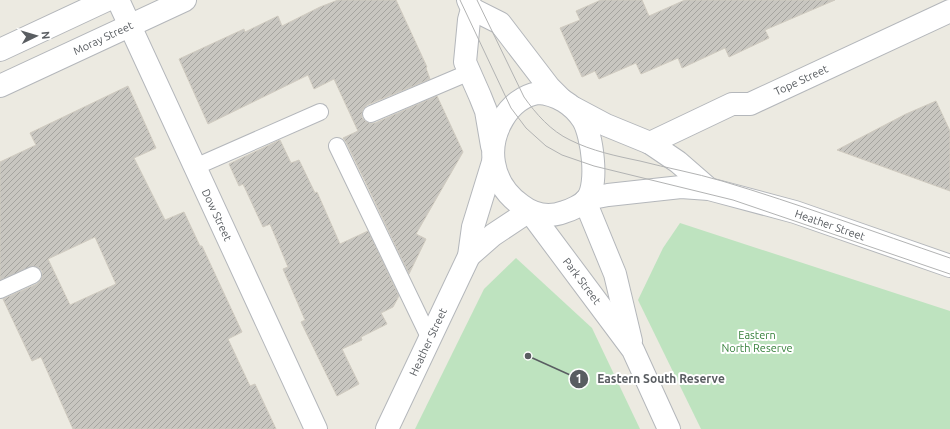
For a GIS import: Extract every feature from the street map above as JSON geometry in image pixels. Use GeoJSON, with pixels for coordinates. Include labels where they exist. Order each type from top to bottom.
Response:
{"type":"FeatureCollection","features":[{"type":"Feature","properties":{"kind":"street"},"geometry":{"type":"LineString","coordinates":[[0,50],[107,0]]}},
{"type":"Feature","properties":{"kind":"street","name":"Dow Street"},"geometry":{"type":"LineString","coordinates":[[118,0],[316,429]]}},
{"type":"Feature","properties":{"kind":"street","name":"Moray Street"},"geometry":{"type":"LineString","coordinates":[[0,86],[185,0]]}},
{"type":"Feature","properties":{"kind":"street"},"geometry":{"type":"LineString","coordinates":[[470,4],[500,23],[549,87],[584,122],[592,149],[594,166],[590,193],[586,200],[568,211],[545,215],[529,211],[513,199],[499,180],[493,159],[486,111],[470,72],[465,62],[470,4]]}},
{"type":"Feature","properties":{"kind":"street","name":"Tope Street"},"geometry":{"type":"LineString","coordinates":[[650,143],[732,104],[750,104],[950,11]]}},
{"type":"Feature","properties":{"kind":"street"},"geometry":{"type":"LineString","coordinates":[[493,159],[494,146],[500,124],[508,111],[519,101],[529,94],[538,93],[550,94],[566,104]]}},
{"type":"Feature","properties":{"kind":"street","name":"Heather Street"},"geometry":{"type":"LineString","coordinates":[[566,104],[606,125],[650,143],[678,162],[709,188]]}},
{"type":"Feature","properties":{"kind":"street","name":"Heather Street"},"geometry":{"type":"LineString","coordinates":[[387,429],[469,256],[473,227],[493,159]]}},
{"type":"Feature","properties":{"kind":"street","name":"Heather Street"},"geometry":{"type":"LineString","coordinates":[[586,200],[629,192],[681,187],[709,188],[795,212],[950,266]]}},
{"type":"Feature","properties":{"kind":"street","name":"Park Street"},"geometry":{"type":"LineString","coordinates":[[586,200],[615,274],[633,350],[669,429]]}},
{"type":"Feature","properties":{"kind":"street","name":"Heather Street"},"geometry":{"type":"LineString","coordinates":[[469,256],[493,235],[529,211]]}},
{"type":"Feature","properties":{"kind":"street","name":"Park Street"},"geometry":{"type":"LineString","coordinates":[[529,211],[633,350]]}},
{"type":"Feature","properties":{"kind":"lane"},"geometry":{"type":"LineString","coordinates":[[371,114],[470,72]]}},
{"type":"Feature","properties":{"kind":"lane"},"geometry":{"type":"LineString","coordinates":[[195,167],[320,112]]}},
{"type":"Feature","properties":{"kind":"lane"},"geometry":{"type":"LineString","coordinates":[[337,146],[430,339]]}},
{"type":"Feature","properties":{"kind":"lane"},"geometry":{"type":"LineString","coordinates":[[0,290],[33,275]]}},
{"type":"Feature","properties":{"kind":"green space","name":"Eastern North Reserve"},"geometry":{"type":"Polygon","coordinates":[[[680,223],[950,311],[950,429],[701,429],[638,300],[663,248],[680,223]]]}},
{"type":"Feature","properties":{"kind":"green space"},"geometry":{"type":"Polygon","coordinates":[[[516,258],[592,328],[640,429],[415,429],[484,289],[516,258]]]}},
{"type":"Feature","properties":{"kind":"building"},"geometry":{"type":"Polygon","coordinates":[[[338,0],[396,0],[427,67],[426,68],[430,79],[367,105],[363,109],[362,118],[369,123],[375,123],[437,96],[463,152],[416,234],[426,239],[409,274],[343,138],[358,131],[334,79],[314,89],[308,75],[208,124],[179,59],[244,29],[245,32],[278,16],[282,26],[320,7],[338,0]]]}},
{"type":"Feature","properties":{"kind":"building"},"geometry":{"type":"Polygon","coordinates":[[[601,0],[642,0],[649,16],[685,0],[835,0],[765,30],[769,38],[729,57],[725,48],[682,68],[678,58],[641,74],[636,63],[599,79],[595,71],[582,77],[560,28],[580,20],[576,11],[601,0]]]}},
{"type":"Feature","properties":{"kind":"building"},"geometry":{"type":"Polygon","coordinates":[[[128,86],[156,148],[134,158],[165,220],[184,212],[200,246],[202,246],[242,332],[228,339],[250,386],[255,384],[276,429],[73,429],[41,357],[32,361],[3,299],[37,284],[41,280],[42,271],[34,266],[0,280],[0,162],[36,145],[30,133],[128,86]],[[95,237],[48,259],[70,305],[116,284],[95,237]]]}},
{"type":"Feature","properties":{"kind":"building"},"geometry":{"type":"Polygon","coordinates":[[[936,101],[950,131],[950,191],[837,150],[906,114],[936,101]]]}},
{"type":"Feature","properties":{"kind":"building"},"geometry":{"type":"Polygon","coordinates":[[[280,140],[291,163],[299,160],[315,193],[317,192],[340,244],[368,231],[399,296],[393,307],[381,313],[387,324],[361,337],[362,340],[342,349],[359,384],[337,396],[301,322],[305,320],[283,269],[288,267],[270,224],[263,227],[243,184],[239,186],[229,164],[280,140]]]}},
{"type":"Feature","properties":{"kind":"tram line"},"geometry":{"type":"LineString","coordinates":[[460,0],[511,108],[526,128],[546,146],[562,155],[594,166],[733,200],[950,274]]}},
{"type":"Feature","properties":{"kind":"tram line"},"geometry":{"type":"LineString","coordinates":[[477,0],[524,97],[544,122],[563,136],[578,144],[604,153],[702,175],[751,190],[950,258]]}},
{"type":"Feature","properties":{"kind":"place","name":"Eastern South Reserve"},"geometry":{"type":"Point","coordinates":[528,356]}}]}
